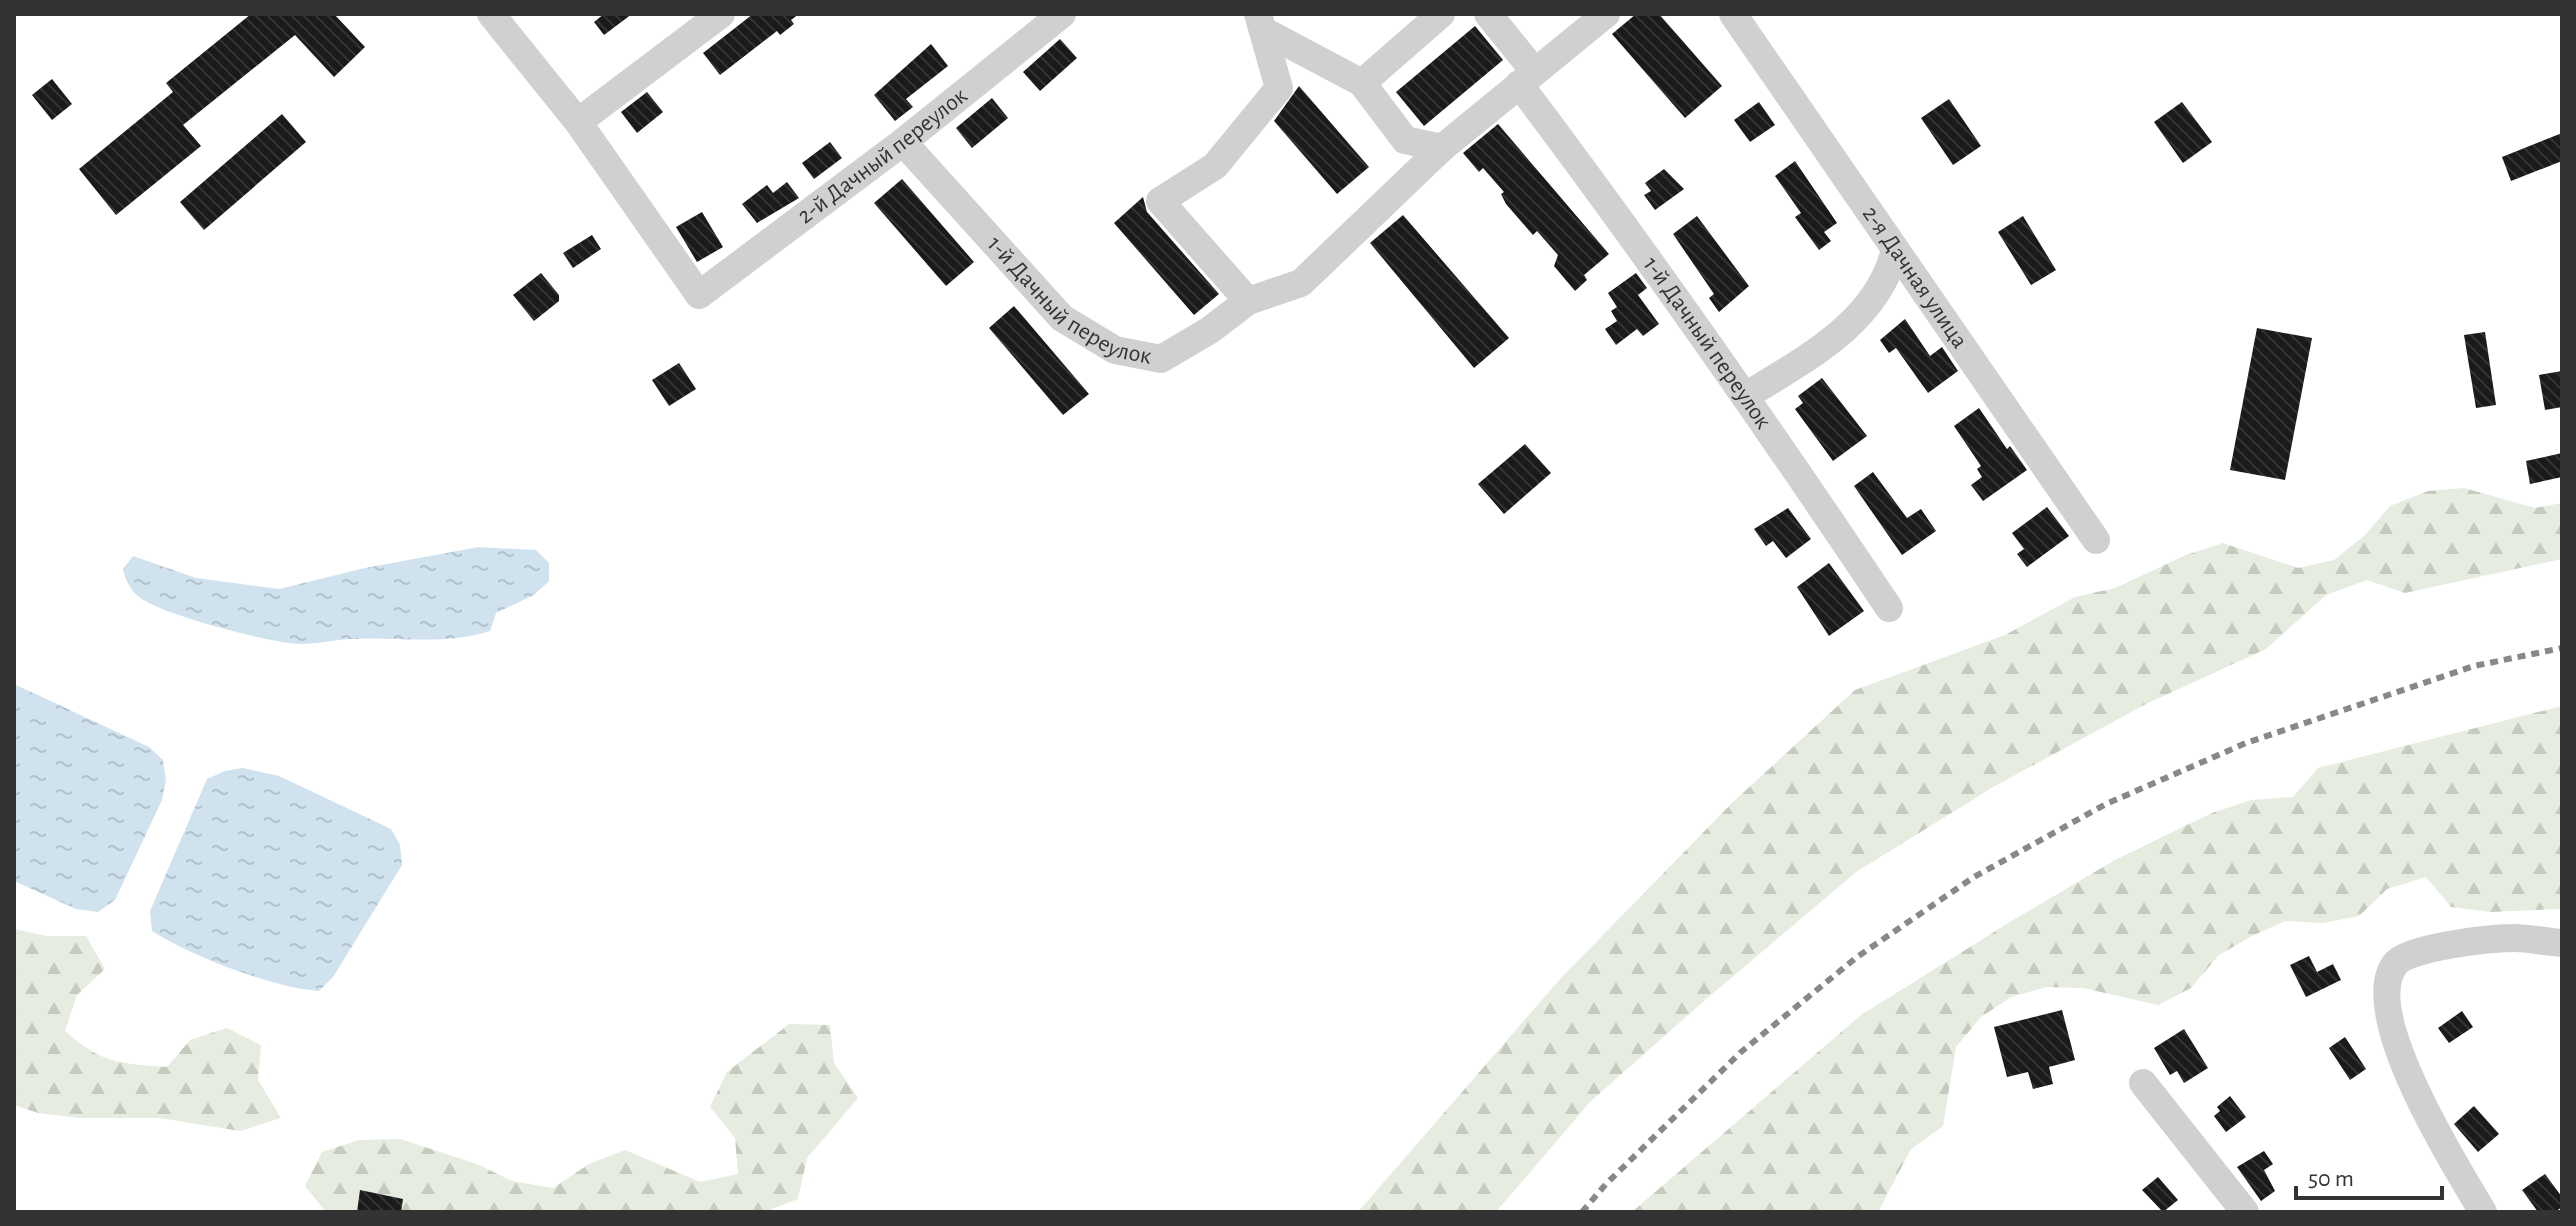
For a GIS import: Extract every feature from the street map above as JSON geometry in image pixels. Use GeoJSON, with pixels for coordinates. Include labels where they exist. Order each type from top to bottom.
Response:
{"type":"FeatureCollection","features":[{"type":"Feature","properties":{"kind":"street"},"geometry":{"type":"LineString","coordinates":[[491,14],[578,122],[721,14]]}},
{"type":"Feature","properties":{"kind":"street","name":"2-й Дачный переулок"},"geometry":{"type":"LineString","coordinates":[[578,122],[699,295],[903,142],[1062,14]]}},
{"type":"Feature","properties":{"kind":"street"},"geometry":{"type":"LineString","coordinates":[[1362,83],[1441,14]]}},
{"type":"Feature","properties":{"kind":"street"},"geometry":{"type":"LineString","coordinates":[[1488,14],[1527,78]]}},
{"type":"Feature","properties":{"kind":"street","name":"1-й Дачный переулок"},"geometry":{"type":"LineString","coordinates":[[903,142],[1062,318],[1115,350],[1161,359],[1210,330],[1248,301],[1301,283],[1442,148],[1606,14]]}},
{"type":"Feature","properties":{"kind":"street","name":"2-я Дачная улица"},"geometry":{"type":"LineString","coordinates":[[1733,14],[2096,540]]}},
{"type":"Feature","properties":{"kind":"street"},"geometry":{"type":"LineString","coordinates":[[1262,23],[1362,83],[1405,140],[1442,148]]}},
{"type":"Feature","properties":{"kind":"street"},"geometry":{"type":"LineString","coordinates":[[1248,301],[1160,201],[1215,166],[1279,88],[1262,23]]}},
{"type":"Feature","properties":{"kind":"street","name":"1-й Дачный переулок"},"geometry":{"type":"LineString","coordinates":[[1527,78],[1747,395],[1889,608]]}},
{"type":"Feature","properties":{"kind":"street"},"geometry":{"type":"LineString","coordinates":[[1747,395],[1821,350],[1874,299],[1889,275],[1895,249]]}},
{"type":"Feature","properties":{"kind":"street"},"geometry":{"type":"LineString","coordinates":[[2483,1212],[2401,1060],[2385,1007],[2388,983],[2397,962],[2421,950],[2512,938],[2562,943]]}},
{"type":"Feature","properties":{"kind":"street"},"geometry":{"type":"LineString","coordinates":[[2143,1083],[2245,1212]]}},
{"type":"Feature","properties":{"kind":"green space"},"geometry":{"type":"Polygon","coordinates":[[[2464,488],[2535,508],[2562,503],[2562,559],[2405,593],[2367,580],[2326,595],[2266,649],[2146,704],[1995,786],[1856,872],[1590,1102],[1496,1212],[1358,1212],[1561,978],[1732,803],[1855,690],[2005,635],[2075,597],[2115,588],[2186,555],[2223,543],[2298,568],[2334,560],[2365,535],[2390,506],[2428,491],[2464,488]]]}},
{"type":"Feature","properties":{"kind":"green space"},"geometry":{"type":"Polygon","coordinates":[[[2562,706],[2560,909],[2490,912],[2451,907],[2426,877],[2387,889],[2359,916],[2323,923],[2285,921],[2252,936],[2219,955],[2191,988],[2158,1005],[2083,988],[2046,987],[2011,997],[1981,1017],[1956,1047],[1943,1126],[1911,1149],[1878,1212],[1632,1212],[1861,1015],[2115,860],[2212,813],[2251,800],[2293,797],[2318,768],[2562,706]]]}},
{"type":"Feature","properties":{"kind":"green space"},"geometry":{"type":"Polygon","coordinates":[[[14,929],[47,936],[86,936],[105,969],[77,995],[65,1031],[89,1050],[112,1060],[167,1067],[190,1040],[227,1028],[261,1045],[258,1080],[281,1118],[240,1131],[160,1118],[80,1118],[38,1113],[14,1105],[14,929]]]}},
{"type":"Feature","properties":{"kind":"green space"},"geometry":{"type":"Polygon","coordinates":[[[789,1024],[830,1025],[834,1063],[858,1098],[807,1158],[798,1199],[764,1212],[326,1212],[305,1186],[322,1152],[359,1140],[400,1139],[477,1164],[512,1181],[553,1188],[589,1164],[625,1150],[700,1182],[738,1174],[735,1138],[710,1107],[727,1072],[789,1024]]]}},
{"type":"Feature","properties":{"kind":"water"},"geometry":{"type":"Polygon","coordinates":[[[479,547],[536,550],[549,563],[549,581],[534,595],[496,613],[490,631],[455,638],[367,638],[287,643],[220,628],[154,606],[132,590],[123,569],[133,556],[196,578],[279,589],[365,568],[479,547]]]}},
{"type":"Feature","properties":{"kind":"water"},"geometry":{"type":"Polygon","coordinates":[[[14,684],[149,747],[163,760],[166,780],[162,800],[115,900],[98,912],[76,909],[14,881],[14,684]]]}},
{"type":"Feature","properties":{"kind":"water"},"geometry":{"type":"Polygon","coordinates":[[[243,768],[279,776],[391,829],[400,845],[402,865],[333,977],[319,991],[279,984],[233,969],[152,931],[150,911],[207,779],[243,768]]]}},
{"type":"Feature","properties":{"kind":"building"},"geometry":{"type":"Polygon","coordinates":[[[251,14],[334,14],[365,47],[334,77],[295,35],[183,125],[201,146],[116,215],[79,169],[173,92],[166,83],[251,14]]]}},
{"type":"Feature","properties":{"kind":"building"},"geometry":{"type":"Polygon","coordinates":[[[604,14],[632,14],[604,35],[594,22],[604,14]]]}},
{"type":"Feature","properties":{"kind":"building"},"geometry":{"type":"Polygon","coordinates":[[[753,14],[799,14],[791,20],[794,24],[780,35],[777,31],[720,75],[703,53],[753,14]]]}},
{"type":"Feature","properties":{"kind":"building"},"geometry":{"type":"Polygon","coordinates":[[[1636,14],[1659,14],[1722,86],[1685,118],[1612,34],[1636,14]]]}},
{"type":"Feature","properties":{"kind":"building"},"geometry":{"type":"Polygon","coordinates":[[[1475,26],[1503,60],[1424,126],[1396,92],[1475,26]]]}},
{"type":"Feature","properties":{"kind":"building"},"geometry":{"type":"Polygon","coordinates":[[[1060,39],[1077,58],[1040,91],[1023,72],[1060,39]]]}},
{"type":"Feature","properties":{"kind":"building"},"geometry":{"type":"Polygon","coordinates":[[[931,44],[948,66],[906,99],[913,107],[895,121],[874,95],[931,44]]]}},
{"type":"Feature","properties":{"kind":"building"},"geometry":{"type":"Polygon","coordinates":[[[52,79],[72,104],[52,120],[32,95],[52,79]]]}},
{"type":"Feature","properties":{"kind":"building"},"geometry":{"type":"Polygon","coordinates":[[[1299,86],[1369,167],[1337,194],[1274,121],[1299,86]]]}},
{"type":"Feature","properties":{"kind":"building"},"geometry":{"type":"Polygon","coordinates":[[[647,92],[663,112],[637,133],[621,112],[647,92]]]}},
{"type":"Feature","properties":{"kind":"building"},"geometry":{"type":"Polygon","coordinates":[[[992,98],[1008,118],[972,148],[956,128],[992,98]]]}},
{"type":"Feature","properties":{"kind":"building"},"geometry":{"type":"Polygon","coordinates":[[[1949,99],[1981,146],[1953,165],[1921,118],[1949,99]]]}},
{"type":"Feature","properties":{"kind":"building"},"geometry":{"type":"Polygon","coordinates":[[[1759,102],[1775,125],[1750,142],[1734,120],[1759,102]]]}},
{"type":"Feature","properties":{"kind":"building"},"geometry":{"type":"Polygon","coordinates":[[[2182,102],[2212,142],[2183,163],[2154,122],[2182,102]]]}},
{"type":"Feature","properties":{"kind":"building"},"geometry":{"type":"Polygon","coordinates":[[[282,114],[306,142],[204,230],[180,202],[282,114]]]}},
{"type":"Feature","properties":{"kind":"building"},"geometry":{"type":"Polygon","coordinates":[[[1498,124],[1609,254],[1584,275],[1587,280],[1575,291],[1554,266],[1558,255],[1537,231],[1533,235],[1506,204],[1501,194],[1504,192],[1483,168],[1479,172],[1463,153],[1498,124]]]}},
{"type":"Feature","properties":{"kind":"building"},"geometry":{"type":"Polygon","coordinates":[[[2562,133],[2562,161],[2511,181],[2502,157],[2562,133]]]}},
{"type":"Feature","properties":{"kind":"building"},"geometry":{"type":"Polygon","coordinates":[[[830,142],[842,158],[814,179],[802,163],[830,142]]]}},
{"type":"Feature","properties":{"kind":"building"},"geometry":{"type":"Polygon","coordinates":[[[1795,161],[1837,223],[1824,232],[1831,241],[1819,250],[1795,217],[1801,213],[1775,176],[1795,161]]]}},
{"type":"Feature","properties":{"kind":"building"},"geometry":{"type":"Polygon","coordinates":[[[1664,169],[1684,189],[1655,210],[1644,195],[1651,191],[1645,183],[1664,169]]]}},
{"type":"Feature","properties":{"kind":"building"},"geometry":{"type":"Polygon","coordinates":[[[902,179],[974,262],[946,286],[874,203],[902,179]]]}},
{"type":"Feature","properties":{"kind":"building"},"geometry":{"type":"Polygon","coordinates":[[[787,182],[799,198],[757,223],[742,204],[767,185],[773,193],[787,182]]]}},
{"type":"Feature","properties":{"kind":"building"},"geometry":{"type":"Polygon","coordinates":[[[1143,197],[1147,212],[1219,294],[1194,315],[1114,223],[1143,197]]]}},
{"type":"Feature","properties":{"kind":"building"},"geometry":{"type":"Polygon","coordinates":[[[702,212],[723,247],[697,262],[676,227],[702,212]]]}},
{"type":"Feature","properties":{"kind":"building"},"geometry":{"type":"Polygon","coordinates":[[[1403,215],[1509,338],[1474,368],[1370,243],[1403,215]]]}},
{"type":"Feature","properties":{"kind":"building"},"geometry":{"type":"Polygon","coordinates":[[[1697,216],[1749,286],[1719,312],[1709,298],[1714,294],[1673,234],[1697,216]]]}},
{"type":"Feature","properties":{"kind":"building"},"geometry":{"type":"Polygon","coordinates":[[[2023,216],[2056,270],[2031,285],[1998,232],[2023,216]]]}},
{"type":"Feature","properties":{"kind":"building"},"geometry":{"type":"Polygon","coordinates":[[[592,235],[601,249],[573,268],[563,253],[592,235]]]}},
{"type":"Feature","properties":{"kind":"building"},"geometry":{"type":"Polygon","coordinates":[[[541,273],[559,295],[559,301],[534,321],[513,295],[541,273]]]}},
{"type":"Feature","properties":{"kind":"building"},"geometry":{"type":"Polygon","coordinates":[[[1636,273],[1647,288],[1638,295],[1659,324],[1643,336],[1637,329],[1616,345],[1605,329],[1617,321],[1611,311],[1617,307],[1608,293],[1636,273]]]}},
{"type":"Feature","properties":{"kind":"building"},"geometry":{"type":"Polygon","coordinates":[[[1014,306],[1089,394],[1063,415],[989,328],[1014,306]]]}},
{"type":"Feature","properties":{"kind":"building"},"geometry":{"type":"Polygon","coordinates":[[[1905,319],[1930,356],[1942,347],[1958,371],[1928,393],[1896,348],[1889,353],[1880,340],[1905,319]]]}},
{"type":"Feature","properties":{"kind":"building"},"geometry":{"type":"Polygon","coordinates":[[[2257,328],[2312,338],[2285,480],[2230,470],[2257,328]]]}},
{"type":"Feature","properties":{"kind":"building"},"geometry":{"type":"Polygon","coordinates":[[[2485,332],[2496,405],[2476,408],[2464,335],[2485,332]]]}},
{"type":"Feature","properties":{"kind":"building"},"geometry":{"type":"Polygon","coordinates":[[[679,363],[696,389],[669,406],[652,380],[679,363]]]}},
{"type":"Feature","properties":{"kind":"building"},"geometry":{"type":"Polygon","coordinates":[[[2562,371],[2562,407],[2545,410],[2539,375],[2562,371]]]}},
{"type":"Feature","properties":{"kind":"building"},"geometry":{"type":"Polygon","coordinates":[[[1822,378],[1867,436],[1833,461],[1795,409],[1803,403],[1798,396],[1822,378]]]}},
{"type":"Feature","properties":{"kind":"building"},"geometry":{"type":"Polygon","coordinates":[[[1979,408],[2007,449],[2010,446],[2027,470],[1983,501],[1971,485],[1982,477],[1977,469],[1981,466],[1954,426],[1979,408]]]}},
{"type":"Feature","properties":{"kind":"building"},"geometry":{"type":"Polygon","coordinates":[[[1525,444],[1551,473],[1504,514],[1478,484],[1525,444]]]}},
{"type":"Feature","properties":{"kind":"building"},"geometry":{"type":"Polygon","coordinates":[[[2562,453],[2562,477],[2530,484],[2526,461],[2562,453]]]}},
{"type":"Feature","properties":{"kind":"building"},"geometry":{"type":"Polygon","coordinates":[[[1873,472],[1907,518],[1921,509],[1936,531],[1902,555],[1854,486],[1873,472]]]}},
{"type":"Feature","properties":{"kind":"building"},"geometry":{"type":"Polygon","coordinates":[[[2047,507],[2069,536],[2027,567],[2017,554],[2024,549],[2012,533],[2047,507]]]}},
{"type":"Feature","properties":{"kind":"building"},"geometry":{"type":"Polygon","coordinates":[[[1788,508],[1811,539],[1786,558],[1773,541],[1766,546],[1754,529],[1788,508]]]}},
{"type":"Feature","properties":{"kind":"building"},"geometry":{"type":"Polygon","coordinates":[[[1829,563],[1864,611],[1829,636],[1797,587],[1829,563]]]}},
{"type":"Feature","properties":{"kind":"building"},"geometry":{"type":"Polygon","coordinates":[[[2309,956],[2317,972],[2333,964],[2341,980],[2306,997],[2290,965],[2309,956]]]}},
{"type":"Feature","properties":{"kind":"building"},"geometry":{"type":"Polygon","coordinates":[[[2062,1010],[2075,1060],[2049,1067],[2053,1084],[2033,1089],[2028,1072],[2007,1077],[1994,1027],[2062,1010]]]}},
{"type":"Feature","properties":{"kind":"building"},"geometry":{"type":"Polygon","coordinates":[[[2462,1011],[2473,1027],[2449,1043],[2438,1028],[2462,1011]]]}},
{"type":"Feature","properties":{"kind":"building"},"geometry":{"type":"Polygon","coordinates":[[[2184,1029],[2208,1068],[2184,1083],[2177,1071],[2170,1075],[2154,1048],[2184,1029]]]}},
{"type":"Feature","properties":{"kind":"building"},"geometry":{"type":"Polygon","coordinates":[[[2345,1037],[2366,1069],[2350,1080],[2329,1048],[2345,1037]]]}},
{"type":"Feature","properties":{"kind":"building"},"geometry":{"type":"Polygon","coordinates":[[[2230,1096],[2246,1117],[2226,1132],[2214,1116],[2220,1111],[2217,1107],[2230,1096]]]}},
{"type":"Feature","properties":{"kind":"building"},"geometry":{"type":"Polygon","coordinates":[[[2474,1106],[2499,1134],[2478,1152],[2454,1124],[2474,1106]]]}},
{"type":"Feature","properties":{"kind":"building"},"geometry":{"type":"Polygon","coordinates":[[[2264,1151],[2273,1164],[2264,1170],[2275,1191],[2261,1201],[2237,1167],[2264,1151]]]}},
{"type":"Feature","properties":{"kind":"building"},"geometry":{"type":"Polygon","coordinates":[[[2545,1174],[2562,1197],[2562,1207],[2555,1212],[2538,1212],[2522,1190],[2545,1174]]]}},
{"type":"Feature","properties":{"kind":"building"},"geometry":{"type":"Polygon","coordinates":[[[2158,1177],[2178,1200],[2163,1212],[2142,1190],[2158,1177]]]}},
{"type":"Feature","properties":{"kind":"building"},"geometry":{"type":"Polygon","coordinates":[[[360,1190],[403,1199],[401,1212],[357,1212],[360,1190]]]}},
{"type":"Feature","properties":{"kind":"railway"},"geometry":{"type":"LineString","coordinates":[[1582,1212],[1606,1184],[1741,1052],[1857,957],[1974,877],[2106,804],[2246,743],[2474,666],[2562,648]]}}]}
